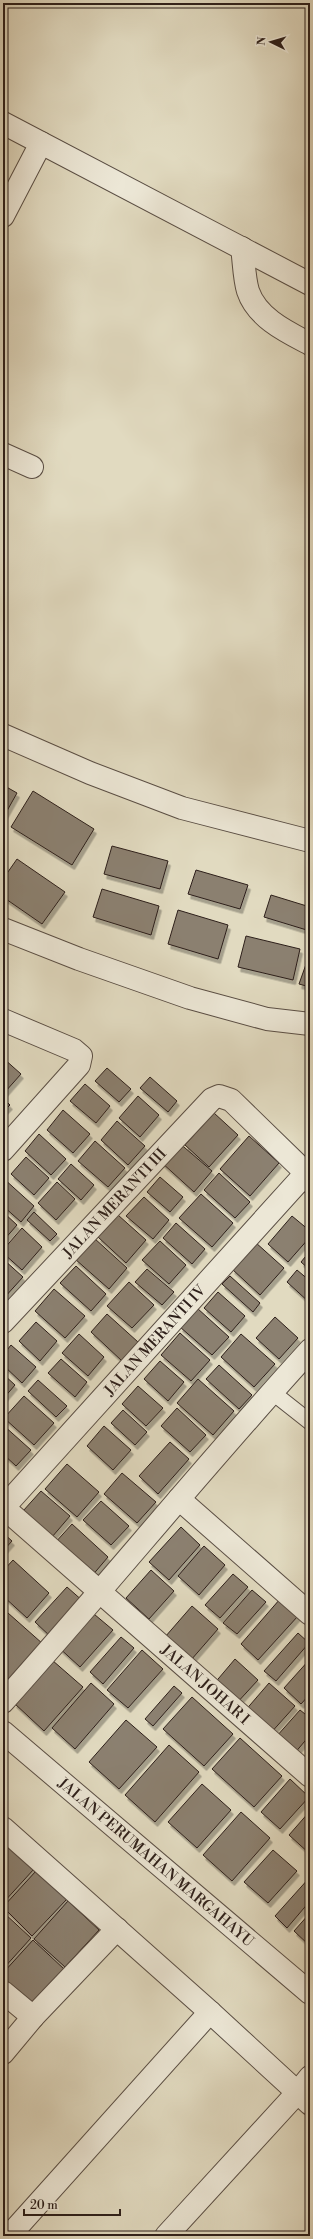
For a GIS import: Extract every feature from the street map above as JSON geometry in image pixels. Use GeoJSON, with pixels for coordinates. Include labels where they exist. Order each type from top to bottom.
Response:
{"type":"FeatureCollection","features":[{"type":"Feature","properties":{"kind":"street"},"geometry":{"type":"LineString","coordinates":[[3,123],[310,284]]}},
{"type":"Feature","properties":{"kind":"street"},"geometry":{"type":"LineString","coordinates":[[3,216],[42,144]]}},
{"type":"Feature","properties":{"kind":"street"},"geometry":{"type":"LineString","coordinates":[[242,248],[248,291],[258,306],[275,325],[310,344]]}},
{"type":"Feature","properties":{"kind":"street"},"geometry":{"type":"LineString","coordinates":[[3,454],[32,467]]}},
{"type":"Feature","properties":{"kind":"street"},"geometry":{"type":"LineString","coordinates":[[3,735],[90,773],[182,808],[310,841]]}},
{"type":"Feature","properties":{"kind":"street"},"geometry":{"type":"LineString","coordinates":[[3,929],[79,959],[190,998],[267,1019],[310,1024]]}},
{"type":"Feature","properties":{"kind":"street"},"geometry":{"type":"LineString","coordinates":[[3,1020],[74,1050],[81,1056],[79,1064],[3,1150]]}},
{"type":"Feature","properties":{"kind":"street","name":"JALAN MERANTI III"},"geometry":{"type":"LineString","coordinates":[[3,1322],[212,1099],[219,1096],[231,1100],[308,1178]]}},
{"type":"Feature","properties":{"kind":"street","name":"JALAN MERANTI IV"},"geometry":{"type":"LineString","coordinates":[[4,1507],[308,1178]]}},
{"type":"Feature","properties":{"kind":"street"},"geometry":{"type":"LineString","coordinates":[[3,1702],[100,1593],[179,1499],[310,1350]]}},
{"type":"Feature","properties":{"kind":"street"},"geometry":{"type":"LineString","coordinates":[[179,1499],[310,1614]]}},
{"type":"Feature","properties":{"kind":"street","name":"JALAN JOHAR I"},"geometry":{"type":"LineString","coordinates":[[4,1507],[100,1593],[310,1776]]}},
{"type":"Feature","properties":{"kind":"street","name":"JALAN PERUMAHAN MARGAHAYU"},"geometry":{"type":"LineString","coordinates":[[3,1732],[310,1993]]}},
{"type":"Feature","properties":{"kind":"street"},"geometry":{"type":"LineString","coordinates":[[3,1828],[210,2012],[306,2092],[166,2236]]}},
{"type":"Feature","properties":{"kind":"street"},"geometry":{"type":"LineString","coordinates":[[3,2052],[33,2017],[117,1929]]}},
{"type":"Feature","properties":{"kind":"street"},"geometry":{"type":"LineString","coordinates":[[3,1992],[33,2017]]}},
{"type":"Feature","properties":{"kind":"street"},"geometry":{"type":"LineString","coordinates":[[9,2236],[210,2012]]}},
{"type":"Feature","properties":{"kind":"lane"},"geometry":{"type":"LineString","coordinates":[[272,1392],[310,1422]]}},
{"type":"Feature","properties":{"kind":"building"},"geometry":{"type":"Polygon","coordinates":[[[3,785],[17,793],[3,818],[3,785]]]}},
{"type":"Feature","properties":{"kind":"building"},"geometry":{"type":"Polygon","coordinates":[[[33,791],[94,829],[72,865],[11,827],[33,791]]]}},
{"type":"Feature","properties":{"kind":"building"},"geometry":{"type":"Polygon","coordinates":[[[112,846],[168,861],[160,889],[104,874],[112,846]]]}},
{"type":"Feature","properties":{"kind":"building"},"geometry":{"type":"Polygon","coordinates":[[[17,859],[65,892],[42,924],[3,897],[3,879],[17,859]]]}},
{"type":"Feature","properties":{"kind":"building"},"geometry":{"type":"Polygon","coordinates":[[[196,870],[248,885],[240,909],[188,894],[196,870]]]}},
{"type":"Feature","properties":{"kind":"building"},"geometry":{"type":"Polygon","coordinates":[[[102,889],[159,906],[151,935],[93,917],[102,889]]]}},
{"type":"Feature","properties":{"kind":"building"},"geometry":{"type":"Polygon","coordinates":[[[271,895],[310,907],[310,931],[264,917],[271,895]]]}},
{"type":"Feature","properties":{"kind":"building"},"geometry":{"type":"Polygon","coordinates":[[[178,910],[228,925],[218,959],[168,944],[178,910]]]}},
{"type":"Feature","properties":{"kind":"building"},"geometry":{"type":"Polygon","coordinates":[[[246,936],[300,949],[293,980],[238,967],[246,936]]]}},
{"type":"Feature","properties":{"kind":"building"},"geometry":{"type":"Polygon","coordinates":[[[310,953],[310,987],[299,984],[310,953]]]}},
{"type":"Feature","properties":{"kind":"building"},"geometry":{"type":"Polygon","coordinates":[[[3,1058],[21,1074],[5,1092],[3,1090],[3,1058]]]}},
{"type":"Feature","properties":{"kind":"building"},"geometry":{"type":"Polygon","coordinates":[[[107,1068],[131,1089],[119,1102],[95,1081],[107,1068]]]}},
{"type":"Feature","properties":{"kind":"building"},"geometry":{"type":"Polygon","coordinates":[[[150,1077],[177,1101],[168,1112],[140,1088],[150,1077]]]}},
{"type":"Feature","properties":{"kind":"building"},"geometry":{"type":"Polygon","coordinates":[[[85,1084],[110,1106],[96,1123],[70,1101],[85,1084]]]}},
{"type":"Feature","properties":{"kind":"building"},"geometry":{"type":"Polygon","coordinates":[[[138,1096],[159,1115],[140,1137],[119,1118],[138,1096]]]}},
{"type":"Feature","properties":{"kind":"building"},"geometry":{"type":"Polygon","coordinates":[[[3,1098],[10,1105],[3,1112],[3,1098]]]}},
{"type":"Feature","properties":{"kind":"building"},"geometry":{"type":"Polygon","coordinates":[[[63,1110],[90,1134],[73,1153],[47,1130],[63,1110]]]}},
{"type":"Feature","properties":{"kind":"building"},"geometry":{"type":"Polygon","coordinates":[[[214,1113],[238,1135],[209,1167],[185,1145],[214,1113]]]}},
{"type":"Feature","properties":{"kind":"building"},"geometry":{"type":"Polygon","coordinates":[[[117,1121],[145,1146],[128,1165],[101,1140],[117,1121]]]}},
{"type":"Feature","properties":{"kind":"building"},"geometry":{"type":"Polygon","coordinates":[[[39,1134],[66,1159],[51,1175],[25,1151],[39,1134]]]}},
{"type":"Feature","properties":{"kind":"building"},"geometry":{"type":"Polygon","coordinates":[[[249,1136],[279,1163],[250,1196],[220,1169],[249,1136]]]}},
{"type":"Feature","properties":{"kind":"building"},"geometry":{"type":"Polygon","coordinates":[[[95,1141],[125,1168],[108,1187],[78,1161],[95,1141]]]}},
{"type":"Feature","properties":{"kind":"building"},"geometry":{"type":"Polygon","coordinates":[[[178,1142],[212,1171],[194,1192],[161,1162],[178,1142]]]}},
{"type":"Feature","properties":{"kind":"building"},"geometry":{"type":"Polygon","coordinates":[[[26,1157],[49,1178],[34,1195],[11,1174],[26,1157]]]}},
{"type":"Feature","properties":{"kind":"building"},"geometry":{"type":"Polygon","coordinates":[[[71,1164],[94,1185],[81,1200],[58,1179],[71,1164]]]}},
{"type":"Feature","properties":{"kind":"building"},"geometry":{"type":"Polygon","coordinates":[[[219,1173],[250,1202],[235,1218],[204,1190],[219,1173]]]}},
{"type":"Feature","properties":{"kind":"building"},"geometry":{"type":"Polygon","coordinates":[[[160,1177],[183,1197],[170,1212],[147,1192],[160,1177]]]}},
{"type":"Feature","properties":{"kind":"building"},"geometry":{"type":"Polygon","coordinates":[[[3,1178],[34,1206],[21,1222],[3,1206],[3,1178]]]}},
{"type":"Feature","properties":{"kind":"building"},"geometry":{"type":"Polygon","coordinates":[[[57,1182],[75,1199],[56,1220],[38,1203],[57,1182]]]}},
{"type":"Feature","properties":{"kind":"building"},"geometry":{"type":"Polygon","coordinates":[[[201,1194],[233,1223],[212,1247],[179,1218],[201,1194]]]}},
{"type":"Feature","properties":{"kind":"building"},"geometry":{"type":"Polygon","coordinates":[[[144,1197],[169,1220],[153,1239],[126,1216],[144,1197]]]}},
{"type":"Feature","properties":{"kind":"building"},"geometry":{"type":"Polygon","coordinates":[[[3,1212],[17,1225],[3,1241],[3,1212]]]}},
{"type":"Feature","properties":{"kind":"building"},"geometry":{"type":"Polygon","coordinates":[[[34,1212],[57,1234],[50,1241],[27,1220],[34,1212]]]}},
{"type":"Feature","properties":{"kind":"building"},"geometry":{"type":"Polygon","coordinates":[[[118,1215],[146,1240],[126,1263],[98,1237],[118,1215]]]}},
{"type":"Feature","properties":{"kind":"building"},"geometry":{"type":"Polygon","coordinates":[[[292,1216],[310,1231],[310,1237],[288,1262],[268,1244],[292,1216]]]}},
{"type":"Feature","properties":{"kind":"building"},"geometry":{"type":"Polygon","coordinates":[[[176,1223],[205,1249],[192,1264],[163,1238],[176,1223]]]}},
{"type":"Feature","properties":{"kind":"building"},"geometry":{"type":"Polygon","coordinates":[[[22,1228],[42,1247],[22,1270],[3,1253],[3,1250],[22,1228]]]}},
{"type":"Feature","properties":{"kind":"building"},"geometry":{"type":"Polygon","coordinates":[[[94,1238],[127,1268],[109,1289],[75,1259],[94,1238]]]}},
{"type":"Feature","properties":{"kind":"building"},"geometry":{"type":"Polygon","coordinates":[[[160,1241],[186,1265],[169,1284],[142,1260],[160,1241]]]}},
{"type":"Feature","properties":{"kind":"building"},"geometry":{"type":"Polygon","coordinates":[[[255,1242],[284,1268],[260,1295],[232,1269],[255,1242]]]}},
{"type":"Feature","properties":{"kind":"building"},"geometry":{"type":"Polygon","coordinates":[[[310,1251],[310,1270],[301,1262],[310,1251]]]}},
{"type":"Feature","properties":{"kind":"building"},"geometry":{"type":"Polygon","coordinates":[[[3,1259],[23,1277],[4,1298],[3,1297],[3,1259]]]}},
{"type":"Feature","properties":{"kind":"building"},"geometry":{"type":"Polygon","coordinates":[[[76,1266],[106,1294],[91,1311],[60,1283],[76,1266]]]}},
{"type":"Feature","properties":{"kind":"building"},"geometry":{"type":"Polygon","coordinates":[[[147,1269],[174,1292],[162,1305],[135,1282],[147,1269]]]}},
{"type":"Feature","properties":{"kind":"building"},"geometry":{"type":"Polygon","coordinates":[[[297,1270],[310,1281],[310,1303],[287,1282],[297,1270]]]}},
{"type":"Feature","properties":{"kind":"building"},"geometry":{"type":"Polygon","coordinates":[[[230,1276],[260,1303],[253,1312],[222,1284],[230,1276]]]}},
{"type":"Feature","properties":{"kind":"building"},"geometry":{"type":"Polygon","coordinates":[[[129,1282],[154,1305],[132,1328],[107,1306],[129,1282]]]}},
{"type":"Feature","properties":{"kind":"building"},"geometry":{"type":"Polygon","coordinates":[[[54,1289],[85,1316],[65,1338],[35,1311],[54,1289]]]}},
{"type":"Feature","properties":{"kind":"building"},"geometry":{"type":"Polygon","coordinates":[[[218,1292],[245,1316],[231,1332],[204,1308],[218,1292]]]}},
{"type":"Feature","properties":{"kind":"building"},"geometry":{"type":"Polygon","coordinates":[[[197,1308],[229,1337],[212,1355],[180,1327],[197,1308]]]}},
{"type":"Feature","properties":{"kind":"building"},"geometry":{"type":"Polygon","coordinates":[[[107,1314],[138,1342],[122,1361],[91,1332],[107,1314]]]}},
{"type":"Feature","properties":{"kind":"building"},"geometry":{"type":"Polygon","coordinates":[[[275,1317],[298,1338],[279,1359],[256,1338],[275,1317]]]}},
{"type":"Feature","properties":{"kind":"building"},"geometry":{"type":"Polygon","coordinates":[[[36,1322],[57,1341],[40,1361],[19,1341],[36,1322]]]}},
{"type":"Feature","properties":{"kind":"building"},"geometry":{"type":"Polygon","coordinates":[[[180,1333],[210,1360],[191,1381],[161,1355],[180,1333]]]}},
{"type":"Feature","properties":{"kind":"building"},"geometry":{"type":"Polygon","coordinates":[[[79,1334],[104,1357],[88,1376],[62,1353],[79,1334]]]}},
{"type":"Feature","properties":{"kind":"building"},"geometry":{"type":"Polygon","coordinates":[[[241,1334],[275,1364],[254,1387],[221,1357],[241,1334]]]}},
{"type":"Feature","properties":{"kind":"building"},"geometry":{"type":"Polygon","coordinates":[[[11,1345],[36,1367],[22,1383],[3,1365],[3,1355],[11,1345]]]}},
{"type":"Feature","properties":{"kind":"building"},"geometry":{"type":"Polygon","coordinates":[[[61,1359],[87,1382],[75,1397],[48,1373],[61,1359]]]}},
{"type":"Feature","properties":{"kind":"building"},"geometry":{"type":"Polygon","coordinates":[[[160,1361],[184,1382],[168,1401],[144,1379],[160,1361]]]}},
{"type":"Feature","properties":{"kind":"building"},"geometry":{"type":"Polygon","coordinates":[[[219,1365],[252,1395],[239,1409],[206,1379],[219,1365]]]}},
{"type":"Feature","properties":{"kind":"building"},"geometry":{"type":"Polygon","coordinates":[[[3,1374],[15,1385],[3,1399],[3,1374]]]}},
{"type":"Feature","properties":{"kind":"building"},"geometry":{"type":"Polygon","coordinates":[[[198,1379],[234,1411],[213,1435],[177,1403],[198,1379]]]}},
{"type":"Feature","properties":{"kind":"building"},"geometry":{"type":"Polygon","coordinates":[[[38,1380],[67,1406],[56,1417],[28,1391],[38,1380]]]}},
{"type":"Feature","properties":{"kind":"building"},"geometry":{"type":"Polygon","coordinates":[[[138,1386],[163,1408],[146,1426],[122,1404],[138,1386]]]}},
{"type":"Feature","properties":{"kind":"building"},"geometry":{"type":"Polygon","coordinates":[[[24,1396],[54,1423],[34,1445],[4,1418],[24,1396]]]}},
{"type":"Feature","properties":{"kind":"building"},"geometry":{"type":"Polygon","coordinates":[[[177,1408],[206,1435],[190,1452],[161,1426],[177,1408]]]}},
{"type":"Feature","properties":{"kind":"building"},"geometry":{"type":"Polygon","coordinates":[[[123,1410],[147,1432],[135,1445],[111,1423],[123,1410]]]}},
{"type":"Feature","properties":{"kind":"building"},"geometry":{"type":"Polygon","coordinates":[[[3,1425],[31,1450],[16,1466],[3,1454],[3,1425]]]}},
{"type":"Feature","properties":{"kind":"building"},"geometry":{"type":"Polygon","coordinates":[[[104,1426],[131,1450],[113,1470],[87,1446],[104,1426]]]}},
{"type":"Feature","properties":{"kind":"building"},"geometry":{"type":"Polygon","coordinates":[[[170,1442],[189,1459],[158,1494],[139,1476],[170,1442]]]}},
{"type":"Feature","properties":{"kind":"building"},"geometry":{"type":"Polygon","coordinates":[[[67,1464],[99,1492],[77,1517],[45,1489],[67,1464]]]}},
{"type":"Feature","properties":{"kind":"building"},"geometry":{"type":"Polygon","coordinates":[[[122,1473],[156,1502],[137,1523],[104,1494],[122,1473]]]}},
{"type":"Feature","properties":{"kind":"building"},"geometry":{"type":"Polygon","coordinates":[[[41,1491],[70,1516],[52,1537],[23,1511],[41,1491]]]}},
{"type":"Feature","properties":{"kind":"building"},"geometry":{"type":"Polygon","coordinates":[[[101,1501],[129,1526],[111,1545],[83,1520],[101,1501]]]}},
{"type":"Feature","properties":{"kind":"building"},"geometry":{"type":"Polygon","coordinates":[[[72,1524],[108,1557],[91,1577],[54,1544],[72,1524]]]}},
{"type":"Feature","properties":{"kind":"building"},"geometry":{"type":"Polygon","coordinates":[[[181,1527],[200,1545],[169,1580],[149,1562],[181,1527]]]}},
{"type":"Feature","properties":{"kind":"building"},"geometry":{"type":"Polygon","coordinates":[[[3,1533],[12,1541],[3,1551],[3,1533]]]}},
{"type":"Feature","properties":{"kind":"building"},"geometry":{"type":"Polygon","coordinates":[[[204,1546],[225,1565],[199,1595],[178,1576],[204,1546]]]}},
{"type":"Feature","properties":{"kind":"building"},"geometry":{"type":"Polygon","coordinates":[[[13,1560],[49,1593],[27,1618],[3,1596],[3,1571],[13,1560]]]}},
{"type":"Feature","properties":{"kind":"building"},"geometry":{"type":"Polygon","coordinates":[[[151,1570],[174,1591],[149,1619],[126,1598],[151,1570]]]}},
{"type":"Feature","properties":{"kind":"building"},"geometry":{"type":"Polygon","coordinates":[[[233,1574],[248,1587],[220,1618],[205,1605],[233,1574]]]}},
{"type":"Feature","properties":{"kind":"building"},"geometry":{"type":"Polygon","coordinates":[[[67,1587],[84,1602],[52,1638],[35,1622],[67,1587]]]}},
{"type":"Feature","properties":{"kind":"building"},"geometry":{"type":"Polygon","coordinates":[[[252,1590],[266,1602],[237,1634],[223,1623],[252,1590]]]}},
{"type":"Feature","properties":{"kind":"building"},"geometry":{"type":"Polygon","coordinates":[[[280,1599],[298,1616],[258,1660],[241,1644],[280,1599]]]}},
{"type":"Feature","properties":{"kind":"building"},"geometry":{"type":"Polygon","coordinates":[[[192,1606],[218,1629],[191,1660],[165,1637],[192,1606]]]}},
{"type":"Feature","properties":{"kind":"building"},"geometry":{"type":"Polygon","coordinates":[[[88,1609],[113,1630],[80,1667],[56,1645],[88,1609]]]}},
{"type":"Feature","properties":{"kind":"building"},"geometry":{"type":"Polygon","coordinates":[[[8,1613],[43,1644],[3,1689],[3,1618],[8,1613]]]}},
{"type":"Feature","properties":{"kind":"building"},"geometry":{"type":"Polygon","coordinates":[[[298,1633],[309,1643],[276,1681],[264,1671],[298,1633]]]}},
{"type":"Feature","properties":{"kind":"building"},"geometry":{"type":"Polygon","coordinates":[[[121,1637],[134,1648],[103,1684],[90,1672],[121,1637]]]}},
{"type":"Feature","properties":{"kind":"building"},"geometry":{"type":"Polygon","coordinates":[[[142,1650],[163,1669],[128,1708],[107,1690],[142,1650]]]}},
{"type":"Feature","properties":{"kind":"building"},"geometry":{"type":"Polygon","coordinates":[[[235,1659],[258,1680],[235,1705],[213,1685],[235,1659]]]}},
{"type":"Feature","properties":{"kind":"building"},"geometry":{"type":"Polygon","coordinates":[[[310,1659],[310,1694],[301,1704],[284,1688],[310,1659]]]}},
{"type":"Feature","properties":{"kind":"building"},"geometry":{"type":"Polygon","coordinates":[[[52,1660],[83,1687],[44,1731],[14,1703],[52,1660]]]}},
{"type":"Feature","properties":{"kind":"building"},"geometry":{"type":"Polygon","coordinates":[[[91,1683],[114,1704],[75,1749],[52,1728],[91,1683]]]}},
{"type":"Feature","properties":{"kind":"building"},"geometry":{"type":"Polygon","coordinates":[[[269,1683],[295,1706],[269,1735],[244,1712],[269,1683]]]}},
{"type":"Feature","properties":{"kind":"building"},"geometry":{"type":"Polygon","coordinates":[[[174,1686],[182,1693],[153,1726],[145,1719],[174,1686]]]}},
{"type":"Feature","properties":{"kind":"building"},"geometry":{"type":"Polygon","coordinates":[[[192,1697],[233,1734],[204,1766],[163,1729],[192,1697]]]}},
{"type":"Feature","properties":{"kind":"building"},"geometry":{"type":"Polygon","coordinates":[[[300,1710],[310,1718],[310,1735],[294,1754],[276,1737],[300,1710]]]}},
{"type":"Feature","properties":{"kind":"building"},"geometry":{"type":"Polygon","coordinates":[[[126,1720],[157,1747],[119,1789],[89,1762],[126,1720]]]}},
{"type":"Feature","properties":{"kind":"building"},"geometry":{"type":"Polygon","coordinates":[[[240,1738],[282,1776],[254,1807],[212,1769],[240,1738]]]}},
{"type":"Feature","properties":{"kind":"building"},"geometry":{"type":"Polygon","coordinates":[[[169,1745],[199,1772],[155,1822],[125,1795],[169,1745]]]}},
{"type":"Feature","properties":{"kind":"building"},"geometry":{"type":"Polygon","coordinates":[[[290,1779],[309,1797],[280,1829],[261,1812],[290,1779]]]}},
{"type":"Feature","properties":{"kind":"building"},"geometry":{"type":"Polygon","coordinates":[[[202,1784],[231,1810],[197,1848],[168,1822],[202,1784]]]}},
{"type":"Feature","properties":{"kind":"building"},"geometry":{"type":"Polygon","coordinates":[[[310,1811],[310,1854],[289,1835],[310,1811]]]}},
{"type":"Feature","properties":{"kind":"building"},"geometry":{"type":"Polygon","coordinates":[[[241,1812],[270,1838],[232,1881],[203,1855],[241,1812]]]}},
{"type":"Feature","properties":{"kind":"building"},"geometry":{"type":"Polygon","coordinates":[[[3,1841],[34,1869],[3,1903],[3,1841]]]}},
{"type":"Feature","properties":{"kind":"building"},"geometry":{"type":"Polygon","coordinates":[[[273,1850],[297,1871],[268,1903],[244,1882],[273,1850]]]}},
{"type":"Feature","properties":{"kind":"building"},"geometry":{"type":"Polygon","coordinates":[[[36,1871],[67,1899],[32,1936],[3,1907],[36,1871]]]}},
{"type":"Feature","properties":{"kind":"building"},"geometry":{"type":"Polygon","coordinates":[[[310,1877],[310,1901],[287,1928],[275,1916],[310,1877]]]}},
{"type":"Feature","properties":{"kind":"building"},"geometry":{"type":"Polygon","coordinates":[[[68,1901],[99,1930],[65,1967],[34,1939],[68,1901]]]}},
{"type":"Feature","properties":{"kind":"building"},"geometry":{"type":"Polygon","coordinates":[[[3,1912],[31,1938],[3,1969],[3,1912]]]}},
{"type":"Feature","properties":{"kind":"building"},"geometry":{"type":"Polygon","coordinates":[[[310,1913],[310,1946],[294,1931],[310,1913]]]}},
{"type":"Feature","properties":{"kind":"building"},"geometry":{"type":"Polygon","coordinates":[[[33,1940],[64,1969],[30,2006],[3,1981],[3,1973],[33,1940]]]}}]}
